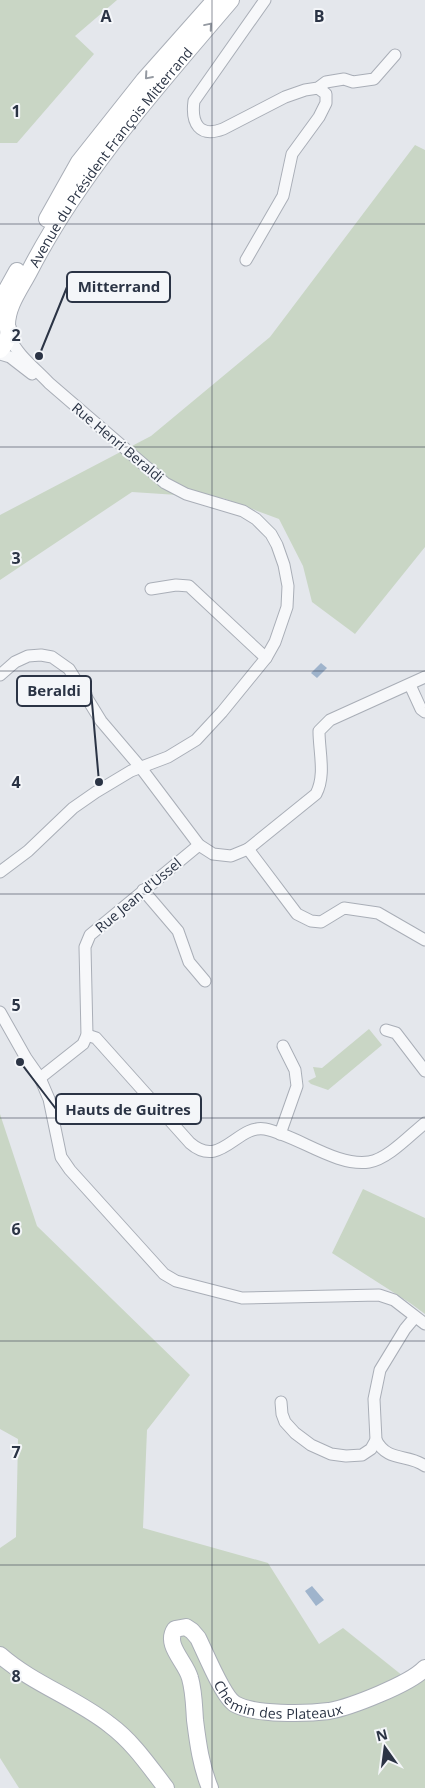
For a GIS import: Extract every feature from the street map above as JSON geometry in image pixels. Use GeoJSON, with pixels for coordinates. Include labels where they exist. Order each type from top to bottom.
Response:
{"type":"FeatureCollection","features":[{"type":"Feature","properties":{"kind":"street","name":"Avenue du Président François Mitterrand"},"geometry":{"type":"LineString","coordinates":[[0,302],[79,162],[144,80],[215,0]]}},
{"type":"Feature","properties":{"kind":"street","name":"Avenue du Président François Mitterrand"},"geometry":{"type":"LineString","coordinates":[[4,332],[10,307],[61,215],[78,190],[155,89],[230,0]]}},
{"type":"Feature","properties":{"kind":"street"},"geometry":{"type":"LineString","coordinates":[[265,0],[194,101],[192,114],[195,123],[203,131],[213,133],[285,97],[318,88],[326,82],[344,79],[353,82],[374,79],[395,55]]}},
{"type":"Feature","properties":{"kind":"street"},"geometry":{"type":"LineString","coordinates":[[246,260],[284,196],[292,154],[319,117],[326,103],[326,94],[318,88]]}},
{"type":"Feature","properties":{"kind":"street","name":"Rue Henri Beraldi"},"geometry":{"type":"LineString","coordinates":[[0,872],[28,851],[74,808],[131,771],[168,757],[196,740],[222,712],[266,658],[280,630],[286,607],[288,586],[277,545],[271,534],[256,519],[243,511],[186,494],[165,483],[49,383],[17,351],[4,332]]}},
{"type":"Feature","properties":{"kind":"street","name":"Rue Henri Beraldi"},"geometry":{"type":"LineString","coordinates":[[0,354],[10,357],[31,374],[49,383]]}},
{"type":"Feature","properties":{"kind":"street"},"geometry":{"type":"LineString","coordinates":[[151,589],[176,585],[189,586],[266,658]]}},
{"type":"Feature","properties":{"kind":"street"},"geometry":{"type":"LineString","coordinates":[[0,675],[15,662],[28,656],[41,655],[52,658],[69,669],[101,721],[141,768],[199,845],[213,854],[231,856],[248,849],[316,794],[322,777],[318,731],[330,720],[425,677]]}},
{"type":"Feature","properties":{"kind":"street"},"geometry":{"type":"LineString","coordinates":[[410,684],[421,709],[425,712]]}},
{"type":"Feature","properties":{"kind":"street","name":"Rue Jean d'Ussel"},"geometry":{"type":"LineString","coordinates":[[86,1035],[85,947],[90,935],[199,845]]}},
{"type":"Feature","properties":{"kind":"street"},"geometry":{"type":"LineString","coordinates":[[248,849],[297,914],[310,922],[321,922],[344,908],[378,912],[425,940]]}},
{"type":"Feature","properties":{"kind":"street"},"geometry":{"type":"LineString","coordinates":[[143,890],[178,930],[189,962],[205,981]]}},
{"type":"Feature","properties":{"kind":"street"},"geometry":{"type":"LineString","coordinates":[[0,1012],[26,1058],[40,1078],[49,1099],[61,1157],[70,1170],[164,1274],[176,1281],[242,1298],[379,1295],[394,1300],[425,1324]]}},
{"type":"Feature","properties":{"kind":"street"},"geometry":{"type":"LineString","coordinates":[[386,1030],[396,1033],[425,1071]]}},
{"type":"Feature","properties":{"kind":"street"},"geometry":{"type":"LineString","coordinates":[[40,1078],[83,1044],[86,1035],[96,1038],[190,1143],[198,1150],[209,1152],[225,1148],[248,1132],[263,1128],[344,1160],[361,1163],[383,1157],[425,1123]]}},
{"type":"Feature","properties":{"kind":"street"},"geometry":{"type":"LineString","coordinates":[[280,1134],[297,1086],[295,1070],[283,1046]]}},
{"type":"Feature","properties":{"kind":"street"},"geometry":{"type":"LineString","coordinates":[[415,1317],[380,1370],[374,1399],[376,1440],[381,1450],[391,1456],[418,1461],[425,1466]]}},
{"type":"Feature","properties":{"kind":"street"},"geometry":{"type":"LineString","coordinates":[[281,1402],[285,1422],[295,1433],[311,1445],[331,1454],[346,1456],[362,1455],[371,1449],[376,1440]]}},
{"type":"Feature","properties":{"kind":"street","name":"Chemin des Plateaux"},"geometry":{"type":"LineString","coordinates":[[210,1788],[203,1771],[200,1756],[195,1717],[195,1700],[190,1678],[172,1642],[172,1634],[175,1629],[186,1627],[192,1630],[198,1638],[226,1694],[234,1703],[251,1710],[305,1713],[331,1710],[403,1684],[425,1668]]}},
{"type":"Feature","properties":{"kind":"street"},"geometry":{"type":"LineString","coordinates":[[0,1655],[24,1673],[90,1710],[111,1725],[127,1739],[166,1788]]}},
{"type":"Feature","properties":{"kind":"green space"},"geometry":{"type":"Polygon","coordinates":[[[0,0],[117,0],[75,36],[94,54],[17,143],[0,143],[0,0]]]}},
{"type":"Feature","properties":{"kind":"green space"},"geometry":{"type":"Polygon","coordinates":[[[415,145],[425,150],[425,547],[355,634],[312,602],[303,566],[279,519],[223,498],[132,492],[0,580],[0,515],[151,436],[270,337],[415,145]]]}},
{"type":"Feature","properties":{"kind":"green space"},"geometry":{"type":"Polygon","coordinates":[[[369,1029],[382,1045],[328,1090],[311,1084],[308,1081],[316,1077],[313,1067],[322,1068],[369,1029]]]}},
{"type":"Feature","properties":{"kind":"green space"},"geometry":{"type":"Polygon","coordinates":[[[0,1114],[37,1226],[190,1375],[147,1430],[143,1528],[268,1563],[319,1644],[343,1628],[403,1676],[425,1677],[425,1788],[19,1788],[0,1758],[0,1548],[16,1537],[18,1439],[0,1429],[0,1114]]]}},
{"type":"Feature","properties":{"kind":"green space"},"geometry":{"type":"Polygon","coordinates":[[[363,1189],[425,1218],[425,1314],[332,1253],[363,1189]]]}},
{"type":"Feature","properties":{"kind":"water"},"geometry":{"type":"Polygon","coordinates":[[[321,663],[327,668],[317,678],[311,673],[321,663]]]}},
{"type":"Feature","properties":{"kind":"water"},"geometry":{"type":"Polygon","coordinates":[[[312,1586],[324,1600],[316,1606],[305,1591],[312,1586]]]}},
{"type":"Feature","properties":{"kind":"place","name":"Mitterrand"},"geometry":{"type":"Point","coordinates":[39,356]}},
{"type":"Feature","properties":{"kind":"place","name":"Beraldi"},"geometry":{"type":"Point","coordinates":[99,782]}},
{"type":"Feature","properties":{"kind":"place","name":"Hauts de Guitres"},"geometry":{"type":"Point","coordinates":[20,1062]}}]}
